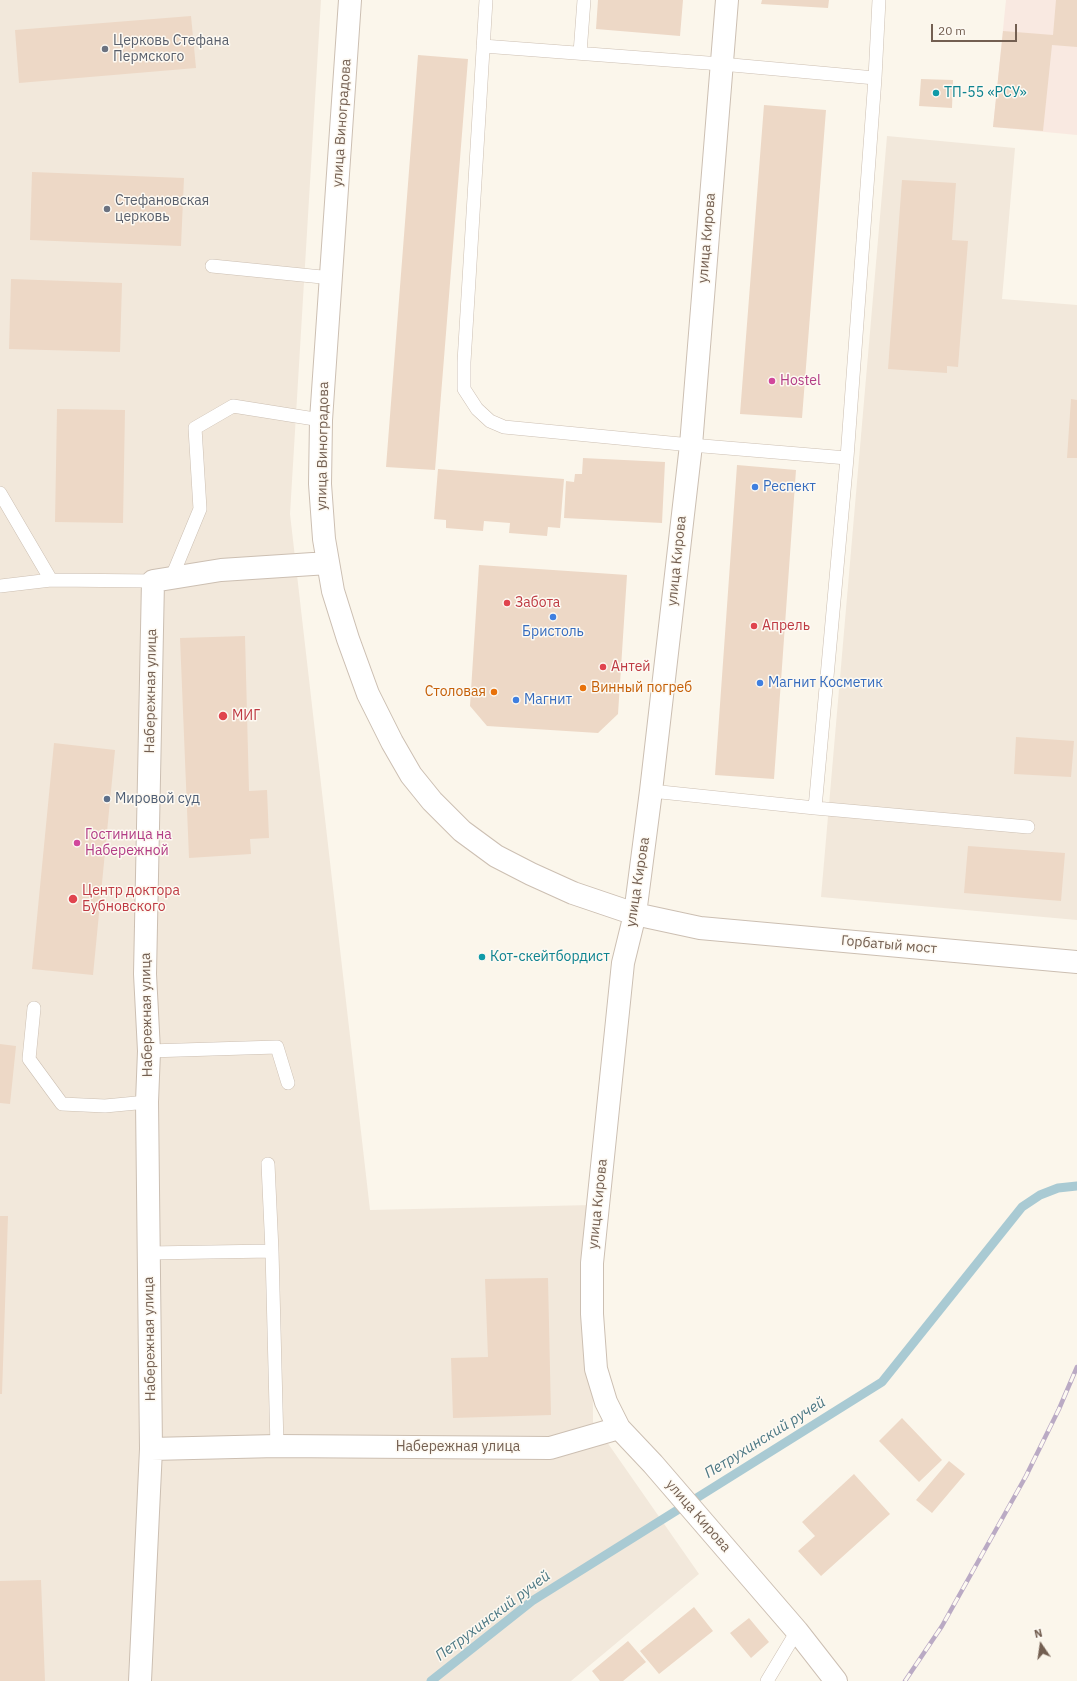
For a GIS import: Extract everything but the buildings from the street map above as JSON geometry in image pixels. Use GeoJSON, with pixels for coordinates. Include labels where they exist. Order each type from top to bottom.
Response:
{"type":"FeatureCollection","features":[{"type":"Feature","properties":{"kind":"street","name":"улица Виноградова"},"geometry":{"type":"LineString","coordinates":[[350,0],[321,420],[320,484],[324,539],[333,591],[348,639],[368,694],[392,742],[411,775],[432,802],[462,831],[496,856],[573,893],[634,914]]}},
{"type":"Feature","properties":{"kind":"street","name":"улица Кирова"},"geometry":{"type":"LineString","coordinates":[[727,0],[691,445],[651,791],[634,914],[623,963],[592,1263],[592,1314],[596,1369],[606,1402],[619,1428],[653,1464],[797,1630],[836,1681]]}},
{"type":"Feature","properties":{"kind":"street"},"geometry":{"type":"LineString","coordinates":[[162,580],[222,570],[328,563]]}},
{"type":"Feature","properties":{"kind":"street","name":"Набережная улица"},"geometry":{"type":"LineString","coordinates":[[140,1681],[151,1449],[147,1102],[149,1051],[146,974],[162,580]]}},
{"type":"Feature","properties":{"kind":"street","name":"Горбатый мост"},"geometry":{"type":"LineString","coordinates":[[634,914],[700,928],[1077,962]]}},
{"type":"Feature","properties":{"kind":"street","name":"Набережная улица"},"geometry":{"type":"LineString","coordinates":[[151,1449],[277,1446],[550,1448],[619,1428]]}},
{"type":"Feature","properties":{"kind":"lane"},"geometry":{"type":"LineString","coordinates":[[486,0],[464,362],[464,390],[477,409],[490,421],[504,427],[847,458]]}},
{"type":"Feature","properties":{"kind":"lane"},"geometry":{"type":"LineString","coordinates":[[580,53],[584,0]]}},
{"type":"Feature","properties":{"kind":"lane"},"geometry":{"type":"LineString","coordinates":[[815,808],[847,458],[875,78],[879,0]]}},
{"type":"Feature","properties":{"kind":"lane"},"geometry":{"type":"LineString","coordinates":[[483,46],[721,64],[875,78]]}},
{"type":"Feature","properties":{"kind":"lane"},"geometry":{"type":"LineString","coordinates":[[212,266],[332,278]]}},
{"type":"Feature","properties":{"kind":"lane"},"geometry":{"type":"LineString","coordinates":[[0,586],[51,580],[162,580],[200,509],[195,428],[233,406],[321,420]]}},
{"type":"Feature","properties":{"kind":"lane"},"geometry":{"type":"LineString","coordinates":[[0,493],[51,580]]}},
{"type":"Feature","properties":{"kind":"lane"},"geometry":{"type":"LineString","coordinates":[[651,791],[815,808],[1028,827]]}},
{"type":"Feature","properties":{"kind":"lane"},"geometry":{"type":"LineString","coordinates":[[34,1008],[29,1059],[62,1104],[105,1106],[147,1102]]}},
{"type":"Feature","properties":{"kind":"lane"},"geometry":{"type":"LineString","coordinates":[[149,1051],[277,1047],[288,1083]]}},
{"type":"Feature","properties":{"kind":"lane"},"geometry":{"type":"LineString","coordinates":[[268,1164],[272,1251],[277,1446]]}},
{"type":"Feature","properties":{"kind":"lane"},"geometry":{"type":"LineString","coordinates":[[149,1253],[272,1251]]}},
{"type":"Feature","properties":{"kind":"lane"},"geometry":{"type":"LineString","coordinates":[[767,1681],[797,1630]]}},
{"type":"Feature","properties":{"kind":"shaded area"},"geometry":{"type":"Polygon","coordinates":[[[0,0],[321,0],[290,514],[370,1210],[592,1205],[593,1422],[699,1574],[571,1681],[0,1681],[0,0]]]}},
{"type":"Feature","properties":{"kind":"shaded area"},"geometry":{"type":"Polygon","coordinates":[[[1006,0],[1077,0],[1077,135],[993,127],[1006,0]]]}},
{"type":"Feature","properties":{"kind":"shaded area"},"geometry":{"type":"Polygon","coordinates":[[[887,136],[1015,148],[1002,299],[1077,305],[1077,920],[821,897],[887,136]]]}},
{"type":"Feature","properties":{"kind":"waterway","name":"Петрухинский ручей"},"geometry":{"type":"LineString","coordinates":[[431,1681],[532,1601],[882,1382],[1022,1207],[1040,1195],[1058,1188],[1077,1186]]}},
{"type":"Feature","properties":{"kind":"railway"},"geometry":{"type":"LineString","coordinates":[[905,1681],[942,1626],[1026,1476],[1059,1409],[1077,1367]]}},
{"type":"Feature","properties":{"kind":"place","name":"Церковь Стефана Пермского"},"geometry":{"type":"Point","coordinates":[105,49]}},
{"type":"Feature","properties":{"kind":"place","name":"ТП-55 «РСУ»"},"geometry":{"type":"Point","coordinates":[936,93]}},
{"type":"Feature","properties":{"kind":"place","name":"Стефановская церковь"},"geometry":{"type":"Point","coordinates":[107,209]}},
{"type":"Feature","properties":{"kind":"place","name":"Hostel"},"geometry":{"type":"Point","coordinates":[772,381]}},
{"type":"Feature","properties":{"kind":"place","name":"Респект"},"geometry":{"type":"Point","coordinates":[755,487]}},
{"type":"Feature","properties":{"kind":"place","name":"Забота"},"geometry":{"type":"Point","coordinates":[507,603]}},
{"type":"Feature","properties":{"kind":"place","name":"Бристоль"},"geometry":{"type":"Point","coordinates":[553,617]}},
{"type":"Feature","properties":{"kind":"place","name":"Апрель"},"geometry":{"type":"Point","coordinates":[754,626]}},
{"type":"Feature","properties":{"kind":"place","name":"Антей"},"geometry":{"type":"Point","coordinates":[603,667]}},
{"type":"Feature","properties":{"kind":"place","name":"Магнит Косметик"},"geometry":{"type":"Point","coordinates":[760,683]}},
{"type":"Feature","properties":{"kind":"place","name":"Винный погреб"},"geometry":{"type":"Point","coordinates":[583,688]}},
{"type":"Feature","properties":{"kind":"place","name":"Столовая"},"geometry":{"type":"Point","coordinates":[494,692]}},
{"type":"Feature","properties":{"kind":"place","name":"Магнит"},"geometry":{"type":"Point","coordinates":[516,700]}},
{"type":"Feature","properties":{"kind":"place","name":"МИГ"},"geometry":{"type":"Point","coordinates":[223,716]}},
{"type":"Feature","properties":{"kind":"place","name":"Мировой суд"},"geometry":{"type":"Point","coordinates":[107,799]}},
{"type":"Feature","properties":{"kind":"place","name":"Гостиница на Набережной"},"geometry":{"type":"Point","coordinates":[77,843]}},
{"type":"Feature","properties":{"kind":"place","name":"Центр доктора Бубновского"},"geometry":{"type":"Point","coordinates":[73,899]}},
{"type":"Feature","properties":{"kind":"place","name":"Кот-скейтбордист"},"geometry":{"type":"Point","coordinates":[482,957]}}]}
